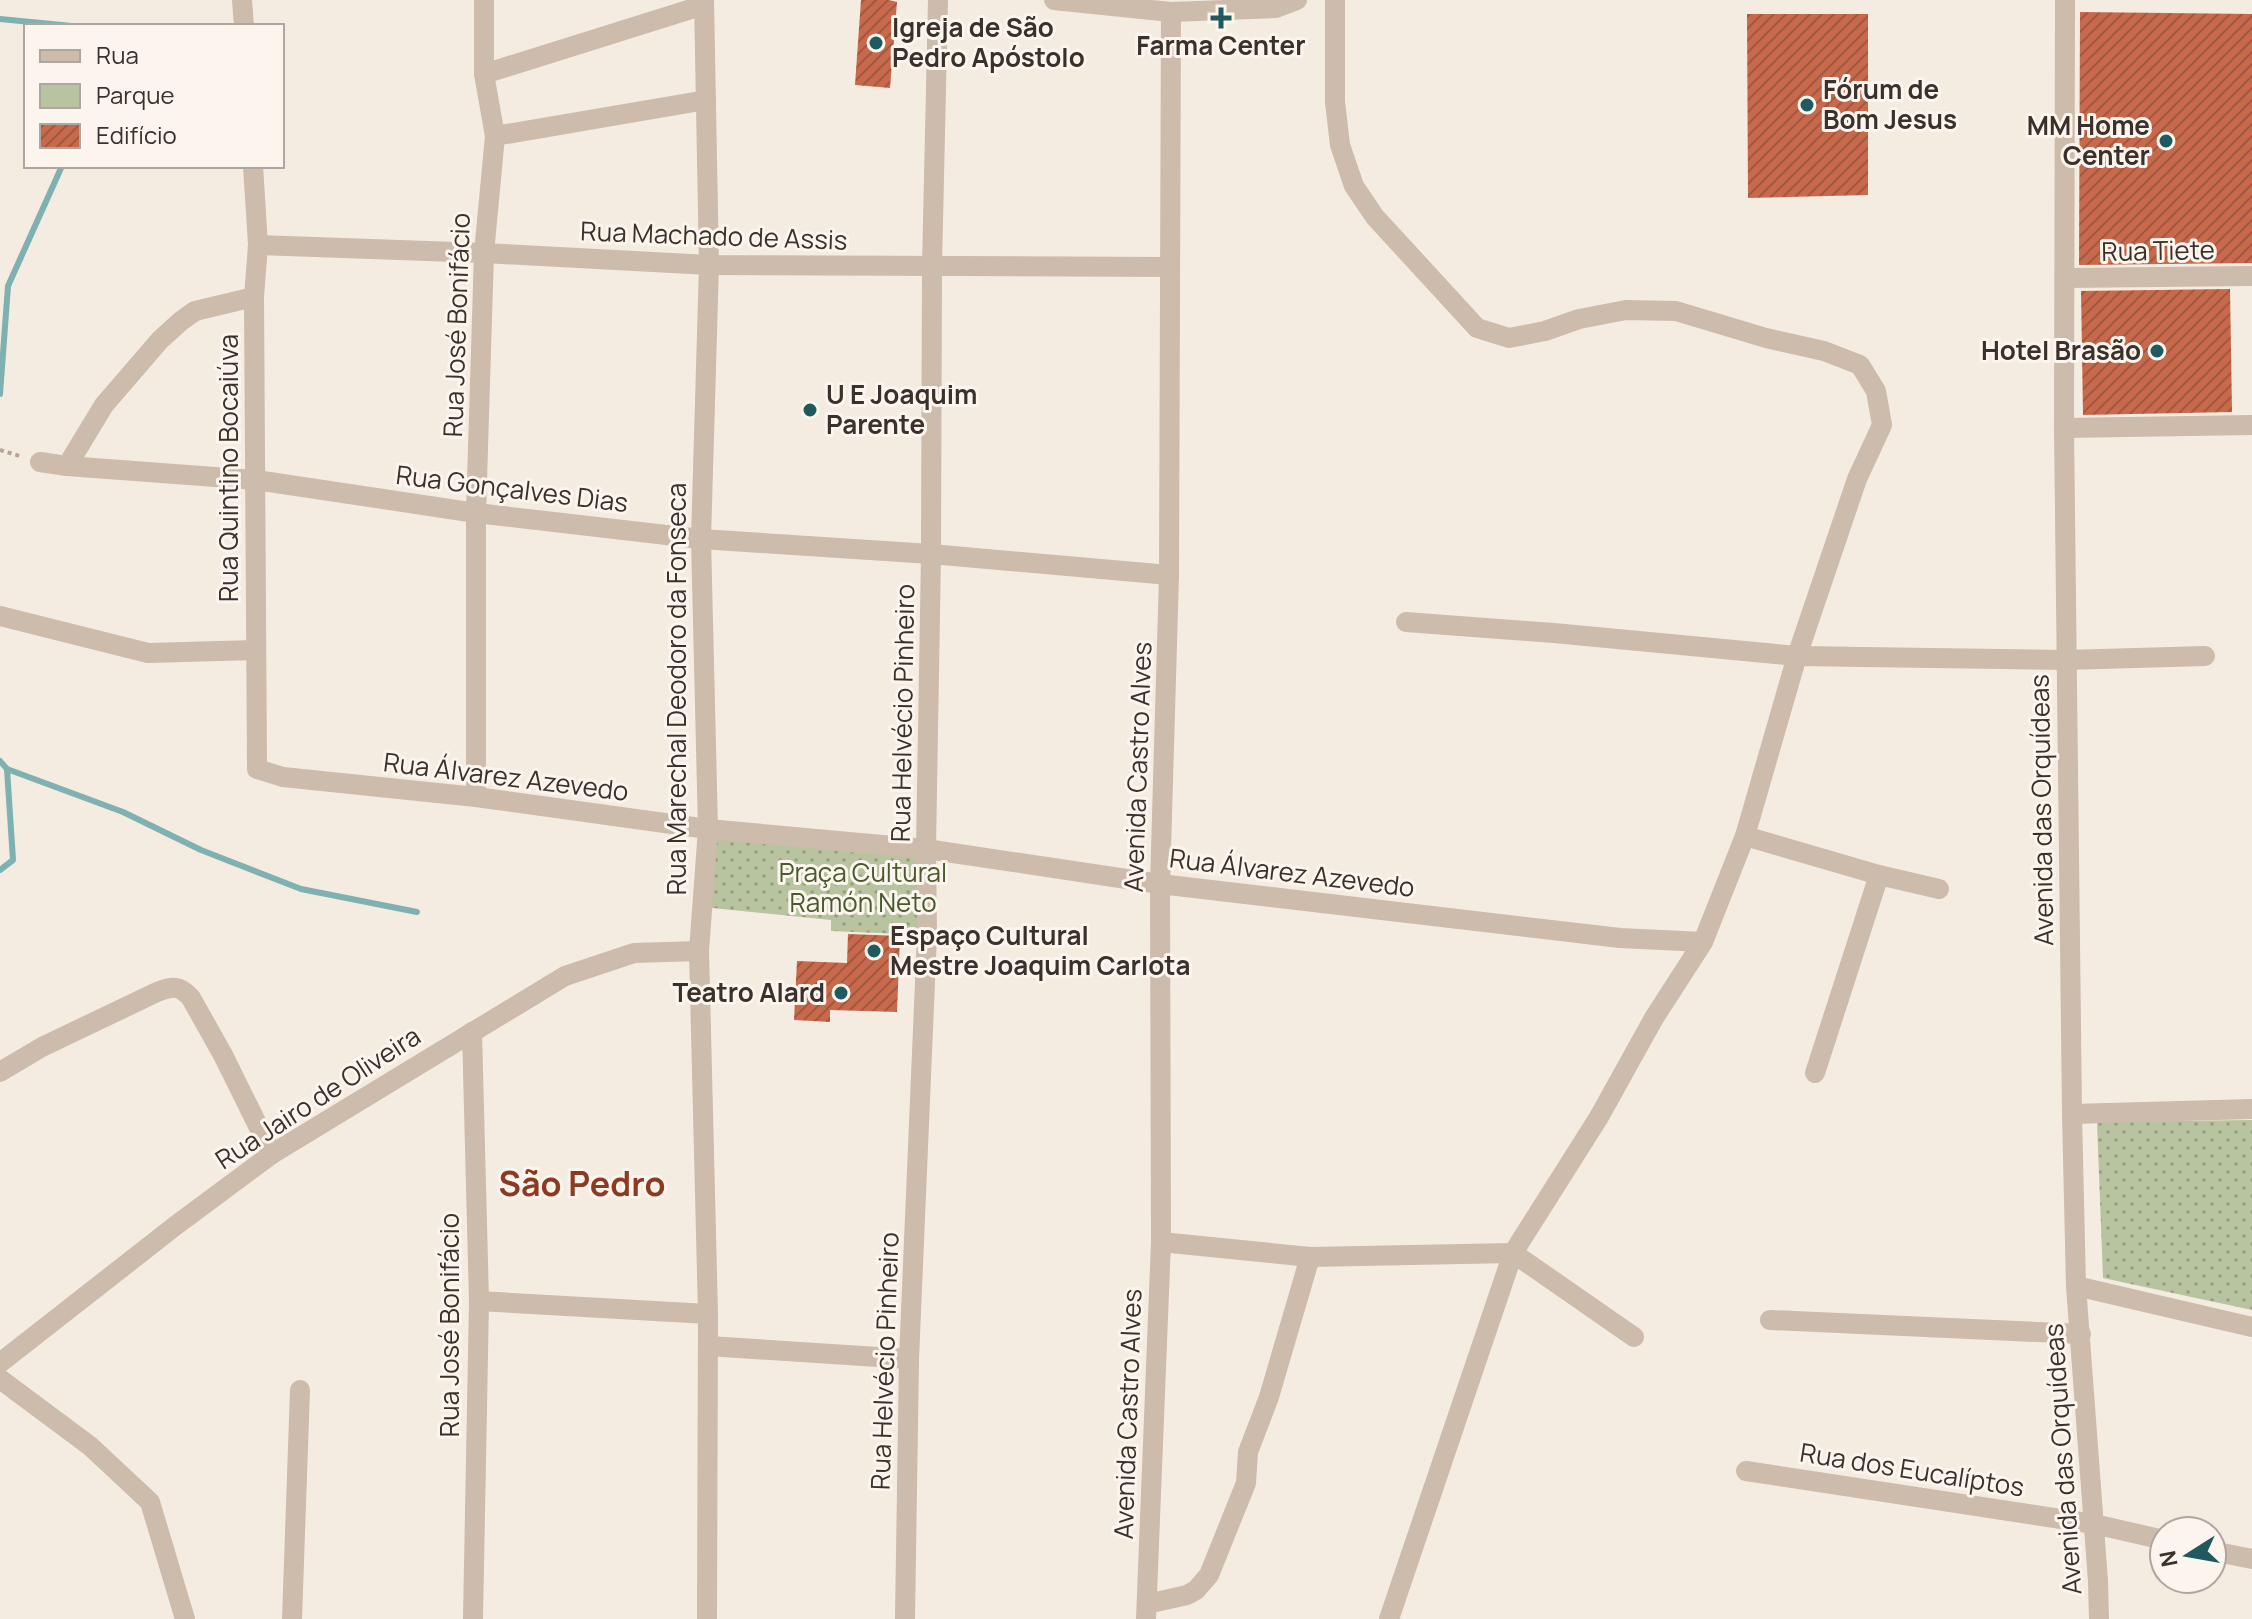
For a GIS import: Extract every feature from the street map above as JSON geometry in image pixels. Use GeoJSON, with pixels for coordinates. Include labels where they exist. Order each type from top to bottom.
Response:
{"type":"FeatureCollection","features":[{"type":"Feature","properties":{"kind":"street"},"geometry":{"type":"LineString","coordinates":[[242,0],[244,24]]}},
{"type":"Feature","properties":{"kind":"street","name":"Rua José Bonifácio"},"geometry":{"type":"LineString","coordinates":[[476,797],[476,513],[484,253],[495,136],[484,74],[484,0]]}},
{"type":"Feature","properties":{"kind":"street","name":"Rua Helvécio Pinheiro"},"geometry":{"type":"LineString","coordinates":[[905,1619],[909,1359],[927,935],[932,266],[938,0]]}},
{"type":"Feature","properties":{"kind":"street"},"geometry":{"type":"LineString","coordinates":[[1054,0],[1171,12],[1276,8],[1297,0]]}},
{"type":"Feature","properties":{"kind":"street"},"geometry":{"type":"LineString","coordinates":[[1335,0],[1335,102],[1340,145],[1354,186],[1375,217],[1477,328],[1509,338],[1626,310],[1676,311],[1766,338],[1824,351],[1860,365],[1876,391],[1882,425],[1857,479],[1797,656],[1745,836],[1703,942],[1654,1018],[1599,1117],[1513,1253],[1389,1619]]}},
{"type":"Feature","properties":{"kind":"street","name":"Avenida das Orquídeas"},"geometry":{"type":"LineString","coordinates":[[2065,0],[2064,428],[2072,1114],[2076,1286],[2099,1619]]}},
{"type":"Feature","properties":{"kind":"street"},"geometry":{"type":"LineString","coordinates":[[484,74],[704,2]]}},
{"type":"Feature","properties":{"kind":"street","name":"Rua Marechal Deodoro da Fonseca"},"geometry":{"type":"LineString","coordinates":[[704,2],[709,265],[701,539],[708,829],[699,951],[708,1314],[707,1619]]}},
{"type":"Feature","properties":{"kind":"street","name":"Avenida Castro Alves"},"geometry":{"type":"LineString","coordinates":[[1146,1612],[1161,1242],[1160,884],[1169,575],[1171,12]]}},
{"type":"Feature","properties":{"kind":"street"},"geometry":{"type":"LineString","coordinates":[[495,136],[706,100]]}},
{"type":"Feature","properties":{"kind":"street","name":"Rua Quintino Bocaiúva"},"geometry":{"type":"LineString","coordinates":[[253,168],[258,245],[254,297],[257,769]]}},
{"type":"Feature","properties":{"kind":"street","name":"Rua Machado de Assis"},"geometry":{"type":"LineString","coordinates":[[258,245],[709,265],[1169,267]]}},
{"type":"Feature","properties":{"kind":"street","name":"Rua Tiete"},"geometry":{"type":"LineString","coordinates":[[2065,278],[2252,276]]}},
{"type":"Feature","properties":{"kind":"street"},"geometry":{"type":"LineString","coordinates":[[67,466],[104,405],[160,340],[181,321],[195,311],[254,297]]}},
{"type":"Feature","properties":{"kind":"street"},"geometry":{"type":"LineString","coordinates":[[2064,428],[2252,425]]}},
{"type":"Feature","properties":{"kind":"street","name":"Rua Gonçalves Dias"},"geometry":{"type":"LineString","coordinates":[[40,462],[256,480],[476,513],[701,539],[931,554],[1169,575]]}},
{"type":"Feature","properties":{"kind":"street"},"geometry":{"type":"LineString","coordinates":[[0,616],[148,653],[256,650]]}},
{"type":"Feature","properties":{"kind":"street"},"geometry":{"type":"LineString","coordinates":[[1406,622],[1797,656],[2066,660],[2205,656]]}},
{"type":"Feature","properties":{"kind":"street","name":"Rua Álvarez Azevedo"},"geometry":{"type":"LineString","coordinates":[[257,769],[283,777],[476,797],[708,829],[926,849],[1160,884],[1620,938],[1703,942]]}},
{"type":"Feature","properties":{"kind":"street"},"geometry":{"type":"LineString","coordinates":[[1745,836],[1939,889]]}},
{"type":"Feature","properties":{"kind":"street"},"geometry":{"type":"LineString","coordinates":[[1815,1073],[1879,875]]}},
{"type":"Feature","properties":{"kind":"street","name":"Rua Jairo de Oliveira"},"geometry":{"type":"LineString","coordinates":[[0,1363],[272,1154],[565,976],[634,953],[699,951]]}},
{"type":"Feature","properties":{"kind":"street"},"geometry":{"type":"LineString","coordinates":[[0,1072],[42,1047],[168,987],[177,987],[191,998],[272,1154]]}},
{"type":"Feature","properties":{"kind":"street","name":"Rua José Bonifácio"},"geometry":{"type":"LineString","coordinates":[[472,1032],[479,1301],[473,1619]]}},
{"type":"Feature","properties":{"kind":"street"},"geometry":{"type":"LineString","coordinates":[[2072,1114],[2252,1109]]}},
{"type":"Feature","properties":{"kind":"street"},"geometry":{"type":"LineString","coordinates":[[1161,1242],[1310,1257],[1513,1253],[1634,1337]]}},
{"type":"Feature","properties":{"kind":"street"},"geometry":{"type":"LineString","coordinates":[[1146,1612],[1196,1590],[1209,1575],[1246,1483],[1248,1452],[1269,1397],[1310,1257]]}},
{"type":"Feature","properties":{"kind":"street"},"geometry":{"type":"LineString","coordinates":[[2076,1286],[2252,1327]]}},
{"type":"Feature","properties":{"kind":"street"},"geometry":{"type":"LineString","coordinates":[[479,1301],[708,1314]]}},
{"type":"Feature","properties":{"kind":"street"},"geometry":{"type":"LineString","coordinates":[[1770,1320],[2081,1334]]}},
{"type":"Feature","properties":{"kind":"street"},"geometry":{"type":"LineString","coordinates":[[708,1346],[909,1359]]}},
{"type":"Feature","properties":{"kind":"street"},"geometry":{"type":"LineString","coordinates":[[0,1379],[90,1446],[150,1502],[185,1619]]}},
{"type":"Feature","properties":{"kind":"street"},"geometry":{"type":"LineString","coordinates":[[292,1619],[300,1390]]}},
{"type":"Feature","properties":{"kind":"street","name":"Rua dos Eucalíptos"},"geometry":{"type":"LineString","coordinates":[[1746,1471],[2094,1524],[2148,1536]]}},
{"type":"Feature","properties":{"kind":"street"},"geometry":{"type":"LineString","coordinates":[[2228,1554],[2252,1559]]}},
{"type":"Feature","properties":{"kind":"green space","name":"Praça Cultural Ramón Neto"},"geometry":{"type":"Polygon","coordinates":[[[708,829],[926,849],[927,935],[831,931],[831,920],[703,907],[708,829]]]}},
{"type":"Feature","properties":{"kind":"green space"},"geometry":{"type":"Polygon","coordinates":[[[2252,1120],[2252,1310],[2103,1278],[2097,1122],[2252,1120]]]}},
{"type":"Feature","properties":{"kind":"building","name":"Igreja de São Pedro Apóstolo"},"geometry":{"type":"Polygon","coordinates":[[[861,0],[897,2],[890,88],[855,85],[861,0]]]}},
{"type":"Feature","properties":{"kind":"building","name":"MM Home Center"},"geometry":{"type":"Polygon","coordinates":[[[2080,12],[2252,14],[2252,263],[2079,265],[2080,12]]]}},
{"type":"Feature","properties":{"kind":"building","name":"Fórum de Bom Jesus"},"geometry":{"type":"Polygon","coordinates":[[[1747,14],[1868,14],[1868,195],[1748,198],[1747,14]]]}},
{"type":"Feature","properties":{"kind":"building","name":"Hotel Brasão"},"geometry":{"type":"Polygon","coordinates":[[[2230,289],[2232,412],[2083,415],[2081,291],[2230,289]]]}},
{"type":"Feature","properties":{"kind":"building"},"geometry":{"type":"Polygon","coordinates":[[[848,934],[900,936],[897,1012],[830,1010],[830,1022],[794,1020],[797,961],[847,963],[848,934]]]}},
{"type":"Feature","properties":{"kind":"waterway"},"geometry":{"type":"LineString","coordinates":[[0,19],[51,24]]}},
{"type":"Feature","properties":{"kind":"waterway"},"geometry":{"type":"LineString","coordinates":[[0,394],[8,286],[61,168]]}},
{"type":"Feature","properties":{"kind":"waterway"},"geometry":{"type":"LineString","coordinates":[[0,761],[7,769],[13,860],[0,870]]}},
{"type":"Feature","properties":{"kind":"waterway"},"geometry":{"type":"LineString","coordinates":[[7,769],[123,812],[201,850],[301,889],[417,912]]}},
{"type":"Feature","properties":{"kind":"place","name":"Farma Center"},"geometry":{"type":"Point","coordinates":[1221,18]}},
{"type":"Feature","properties":{"kind":"place","name":"Igreja de São Pedro Apóstolo"},"geometry":{"type":"Point","coordinates":[876,43]}},
{"type":"Feature","properties":{"kind":"place","name":"Fórum de Bom Jesus"},"geometry":{"type":"Point","coordinates":[1807,105]}},
{"type":"Feature","properties":{"kind":"place","name":"MM Home Center"},"geometry":{"type":"Point","coordinates":[2166,141]}},
{"type":"Feature","properties":{"kind":"place","name":"Hotel Brasão"},"geometry":{"type":"Point","coordinates":[2157,351]}},
{"type":"Feature","properties":{"kind":"place","name":"U E Joaquim Parente"},"geometry":{"type":"Point","coordinates":[810,410]}},
{"type":"Feature","properties":{"kind":"place","name":"Espaço Cultural Mestre Joaquim Carlota"},"geometry":{"type":"Point","coordinates":[874,951]}},
{"type":"Feature","properties":{"kind":"place","name":"Teatro Alard"},"geometry":{"type":"Point","coordinates":[841,993]}},
{"type":"Feature","properties":{"kind":"district","name":"São Pedro"},"geometry":{"type":"Point","coordinates":[582,1184]}}]}
